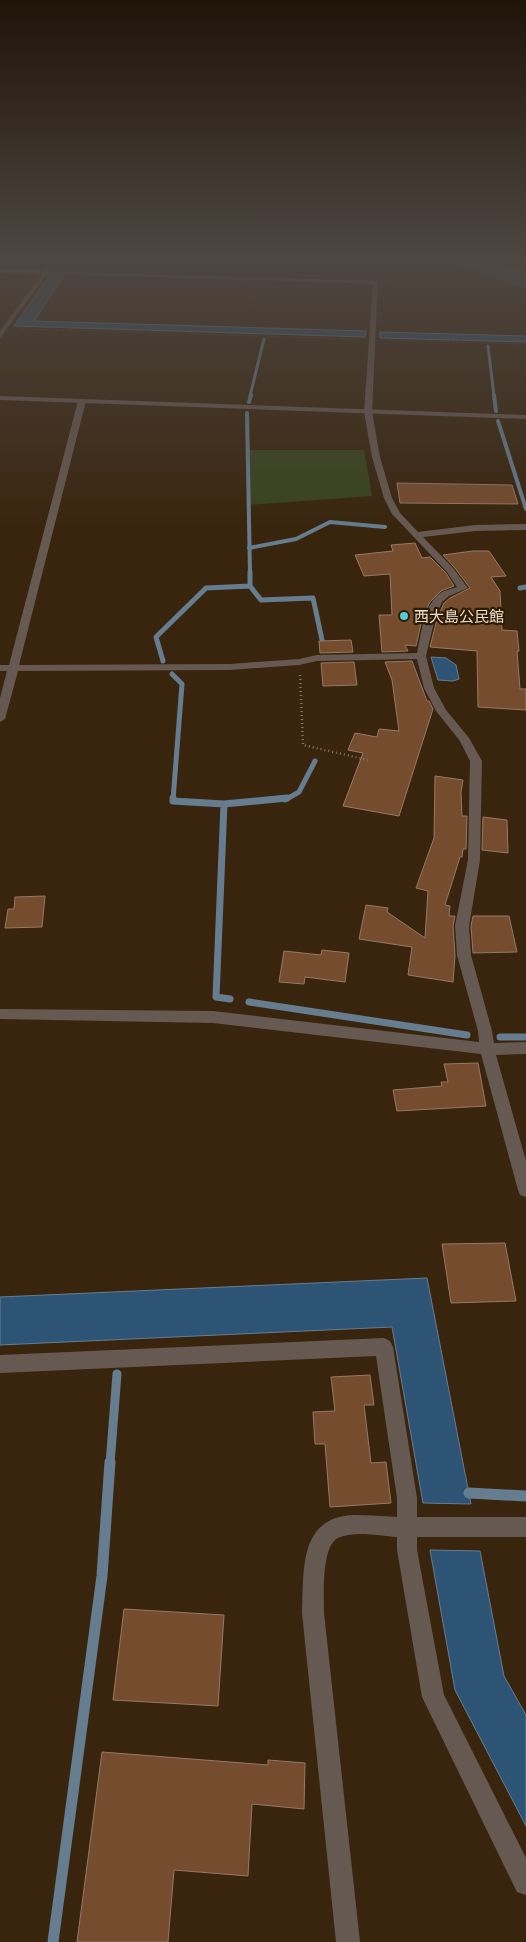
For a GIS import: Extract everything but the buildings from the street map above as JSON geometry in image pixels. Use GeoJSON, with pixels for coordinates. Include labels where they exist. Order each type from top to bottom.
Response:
{"type":"FeatureCollection","features":[{"type":"Feature","properties":{"kind":"street"},"geometry":{"type":"LineString","coordinates":[[372,349],[368,412],[376,457],[388,498],[396,514],[450,570],[463,588],[446,594],[438,601],[430,618],[421,656],[429,688],[441,712],[465,740],[476,761],[474,860],[462,926],[464,955],[485,1031],[487,1049],[526,1190]]}},
{"type":"Feature","properties":{"kind":"street"},"geometry":{"type":"LineString","coordinates":[[0,398],[526,417]]}},
{"type":"Feature","properties":{"kind":"street"},"geometry":{"type":"LineString","coordinates":[[0,719],[82,401]]}},
{"type":"Feature","properties":{"kind":"street"},"geometry":{"type":"LineString","coordinates":[[417,535],[475,528],[526,526]]}},
{"type":"Feature","properties":{"kind":"street"},"geometry":{"type":"LineString","coordinates":[[0,668],[230,667],[299,662],[317,658],[421,656]]}},
{"type":"Feature","properties":{"kind":"street"},"geometry":{"type":"LineString","coordinates":[[0,1014],[213,1017],[487,1049],[526,1048]]}},
{"type":"Feature","properties":{"kind":"street"},"geometry":{"type":"LineString","coordinates":[[0,1364],[384,1347],[407,1498],[407,1550],[433,1697],[526,1883]]}},
{"type":"Feature","properties":{"kind":"street"},"geometry":{"type":"LineString","coordinates":[[348,1942],[313,1613],[315,1566],[320,1541],[332,1529],[353,1525],[526,1527]]}},
{"type":"Feature","properties":{"kind":"path"},"geometry":{"type":"LineString","coordinates":[[299,662],[303,745],[368,760]]}},
{"type":"Feature","properties":{"kind":"green space"},"geometry":{"type":"Polygon","coordinates":[[[247,450],[364,450],[372,496],[247,505],[247,450]]]}},
{"type":"Feature","properties":{"kind":"water"},"geometry":{"type":"Polygon","coordinates":[[[431,657],[446,658],[456,665],[459,679],[453,681],[438,680],[431,657]]]}},
{"type":"Feature","properties":{"kind":"water"},"geometry":{"type":"Polygon","coordinates":[[[427,1278],[471,1504],[423,1503],[392,1327],[0,1345],[0,1297],[427,1278]]]}},
{"type":"Feature","properties":{"kind":"water"},"geometry":{"type":"Polygon","coordinates":[[[430,1550],[480,1551],[504,1676],[526,1715],[526,1826],[455,1690],[430,1550]]]}},
{"type":"Feature","properties":{"kind":"waterway"},"geometry":{"type":"LineString","coordinates":[[250,396],[262,349]]}},
{"type":"Feature","properties":{"kind":"waterway"},"geometry":{"type":"LineString","coordinates":[[488,349],[494,396]]}},
{"type":"Feature","properties":{"kind":"waterway"},"geometry":{"type":"LineString","coordinates":[[249,402],[251,395]]}},
{"type":"Feature","properties":{"kind":"waterway"},"geometry":{"type":"LineString","coordinates":[[494,395],[496,411]]}},
{"type":"Feature","properties":{"kind":"waterway"},"geometry":{"type":"LineString","coordinates":[[247,413],[250,548]]}},
{"type":"Feature","properties":{"kind":"waterway"},"geometry":{"type":"LineString","coordinates":[[498,421],[526,509]]}},
{"type":"Feature","properties":{"kind":"waterway"},"geometry":{"type":"LineString","coordinates":[[250,548],[296,539],[330,522],[385,527]]}},
{"type":"Feature","properties":{"kind":"waterway"},"geometry":{"type":"LineString","coordinates":[[250,548],[250,573]]}},
{"type":"Feature","properties":{"kind":"waterway"},"geometry":{"type":"LineString","coordinates":[[250,573],[250,586]]}},
{"type":"Feature","properties":{"kind":"waterway"},"geometry":{"type":"LineString","coordinates":[[163,661],[156,637],[206,588],[250,586]]}},
{"type":"Feature","properties":{"kind":"waterway"},"geometry":{"type":"LineString","coordinates":[[250,586],[261,600],[313,598],[324,649]]}},
{"type":"Feature","properties":{"kind":"waterway"},"geometry":{"type":"LineString","coordinates":[[520,588],[526,587]]}},
{"type":"Feature","properties":{"kind":"waterway"},"geometry":{"type":"LineString","coordinates":[[172,674],[182,684],[173,800]]}},
{"type":"Feature","properties":{"kind":"waterway"},"geometry":{"type":"LineString","coordinates":[[285,800],[299,792],[315,761]]}},
{"type":"Feature","properties":{"kind":"waterway"},"geometry":{"type":"LineString","coordinates":[[224,804],[287,798]]}},
{"type":"Feature","properties":{"kind":"waterway"},"geometry":{"type":"LineString","coordinates":[[173,800],[224,804]]}},
{"type":"Feature","properties":{"kind":"waterway"},"geometry":{"type":"LineString","coordinates":[[224,804],[216,997],[230,999]]}},
{"type":"Feature","properties":{"kind":"waterway"},"geometry":{"type":"LineString","coordinates":[[249,1002],[467,1035]]}},
{"type":"Feature","properties":{"kind":"waterway"},"geometry":{"type":"LineString","coordinates":[[500,1037],[526,1037]]}},
{"type":"Feature","properties":{"kind":"waterway"},"geometry":{"type":"LineString","coordinates":[[110,1464],[117,1374]]}},
{"type":"Feature","properties":{"kind":"waterway"},"geometry":{"type":"LineString","coordinates":[[53,1942],[102,1576],[110,1462]]}},
{"type":"Feature","properties":{"kind":"waterway"},"geometry":{"type":"LineString","coordinates":[[469,1493],[526,1496]]}},
{"type":"Feature","properties":{"kind":"place","name":"西大島公民館"},"geometry":{"type":"Point","coordinates":[404,616]}}]}
